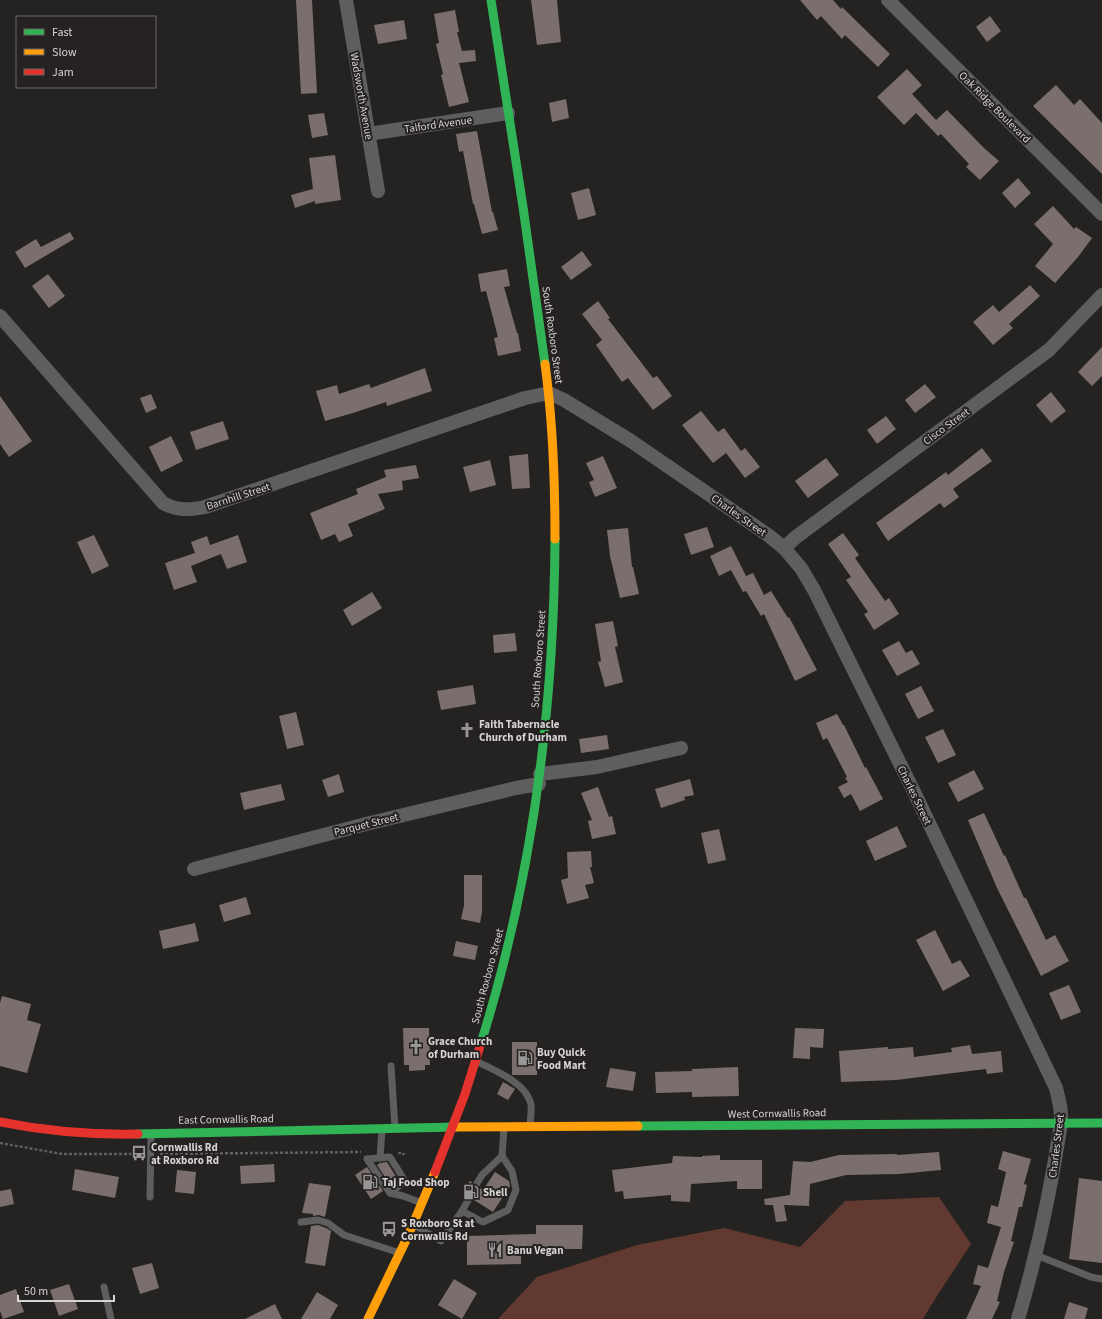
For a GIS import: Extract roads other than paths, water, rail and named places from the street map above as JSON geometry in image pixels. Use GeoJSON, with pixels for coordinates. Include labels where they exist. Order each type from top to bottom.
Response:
{"type":"FeatureCollection","features":[{"type":"Feature","properties":{"kind":"street","name":"Wadsworth Avenue"},"geometry":{"type":"LineString","coordinates":[[346,0],[378,191]]}},
{"type":"Feature","properties":{"kind":"street","name":"South Roxboro Street"},"geometry":{"type":"LineString","coordinates":[[368,1319],[400,1253],[441,1159],[465,1094],[493,1006],[514,922],[529,845],[539,779],[548,699],[554,623],[555,586],[555,504],[549,393],[526,225],[491,0]]}},
{"type":"Feature","properties":{"kind":"street","name":"Oak Ridge Boulevard"},"geometry":{"type":"LineString","coordinates":[[888,0],[1102,214]]}},
{"type":"Feature","properties":{"kind":"street","name":"Talford Avenue"},"geometry":{"type":"LineString","coordinates":[[368,134],[508,113]]}},
{"type":"Feature","properties":{"kind":"street","name":"Cisco Street"},"geometry":{"type":"LineString","coordinates":[[784,548],[796,537],[1050,350],[1102,295]]}},
{"type":"Feature","properties":{"kind":"street","name":"Barnhill Street"},"geometry":{"type":"LineString","coordinates":[[0,316],[163,503],[171,508],[191,510],[205,507],[525,398],[549,393]]}},
{"type":"Feature","properties":{"kind":"street","name":"Charles Street"},"geometry":{"type":"LineString","coordinates":[[549,393],[564,400],[631,441],[768,535],[784,548],[801,568],[814,590],[913,791],[1056,1088],[1060,1100],[1062,1115],[1052,1184],[1036,1255],[1018,1319]]}},
{"type":"Feature","properties":{"kind":"street","name":"Parquet Street"},"geometry":{"type":"LineString","coordinates":[[194,869],[366,824],[516,788],[539,779],[682,748]]}},
{"type":"Feature","properties":{"kind":"street","name":"East Cornwallis Road"},"geometry":{"type":"LineString","coordinates":[[0,1122],[16,1126],[96,1134],[453,1127]]}},
{"type":"Feature","properties":{"kind":"street","name":"West Cornwallis Road"},"geometry":{"type":"LineString","coordinates":[[453,1127],[1102,1123]]}},
{"type":"Feature","properties":{"kind":"lane"},"geometry":{"type":"LineString","coordinates":[[475,1061],[504,1075],[519,1085],[531,1101],[530,1126]]}},
{"type":"Feature","properties":{"kind":"lane"},"geometry":{"type":"LineString","coordinates":[[390,1066],[395,1128]]}},
{"type":"Feature","properties":{"kind":"lane"},"geometry":{"type":"LineString","coordinates":[[462,1211],[483,1222],[508,1210],[516,1190],[512,1171],[502,1156],[505,1126]]}},
{"type":"Feature","properties":{"kind":"lane"},"geometry":{"type":"LineString","coordinates":[[380,1155],[382,1128]]}},
{"type":"Feature","properties":{"kind":"lane"},"geometry":{"type":"LineString","coordinates":[[150,1197],[151,1133]]}},
{"type":"Feature","properties":{"kind":"lane"},"geometry":{"type":"LineString","coordinates":[[390,1193],[405,1181],[390,1157],[380,1155],[367,1159],[390,1193],[422,1203]]}},
{"type":"Feature","properties":{"kind":"lane"},"geometry":{"type":"LineString","coordinates":[[476,1185],[482,1175],[502,1156]]}},
{"type":"Feature","properties":{"kind":"lane"},"geometry":{"type":"LineString","coordinates":[[413,1224],[441,1241],[470,1197]]}},
{"type":"Feature","properties":{"kind":"lane"},"geometry":{"type":"LineString","coordinates":[[301,1222],[318,1220],[328,1223],[344,1236],[400,1253]]}},
{"type":"Feature","properties":{"kind":"lane"},"geometry":{"type":"LineString","coordinates":[[1036,1255],[1091,1277],[1102,1278]]}},
{"type":"Feature","properties":{"kind":"lane"},"geometry":{"type":"LineString","coordinates":[[104,1287],[111,1319]]}},
{"type":"Feature","properties":{"kind":"place","name":"Faith Tabernacle Church of Durham"},"geometry":{"type":"Point","coordinates":[467,730]}},
{"type":"Feature","properties":{"kind":"place","name":"Grace Church of Durham"},"geometry":{"type":"Point","coordinates":[416,1047]}},
{"type":"Feature","properties":{"kind":"place","name":"Buy Quick Food Mart"},"geometry":{"type":"Point","coordinates":[525,1058]}},
{"type":"Feature","properties":{"kind":"place","name":"Cornwallis Rd at Roxboro Rd"},"geometry":{"type":"Point","coordinates":[139,1153]}},
{"type":"Feature","properties":{"kind":"place","name":"Taj Food Shop"},"geometry":{"type":"Point","coordinates":[370,1182]}},
{"type":"Feature","properties":{"kind":"place","name":"Shell"},"geometry":{"type":"Point","coordinates":[471,1192]}},
{"type":"Feature","properties":{"kind":"place","name":"S Roxboro St at Cornwallis Rd"},"geometry":{"type":"Point","coordinates":[389,1229]}},
{"type":"Feature","properties":{"kind":"place","name":"Banu Vegan"},"geometry":{"type":"Point","coordinates":[495,1250]}}]}
